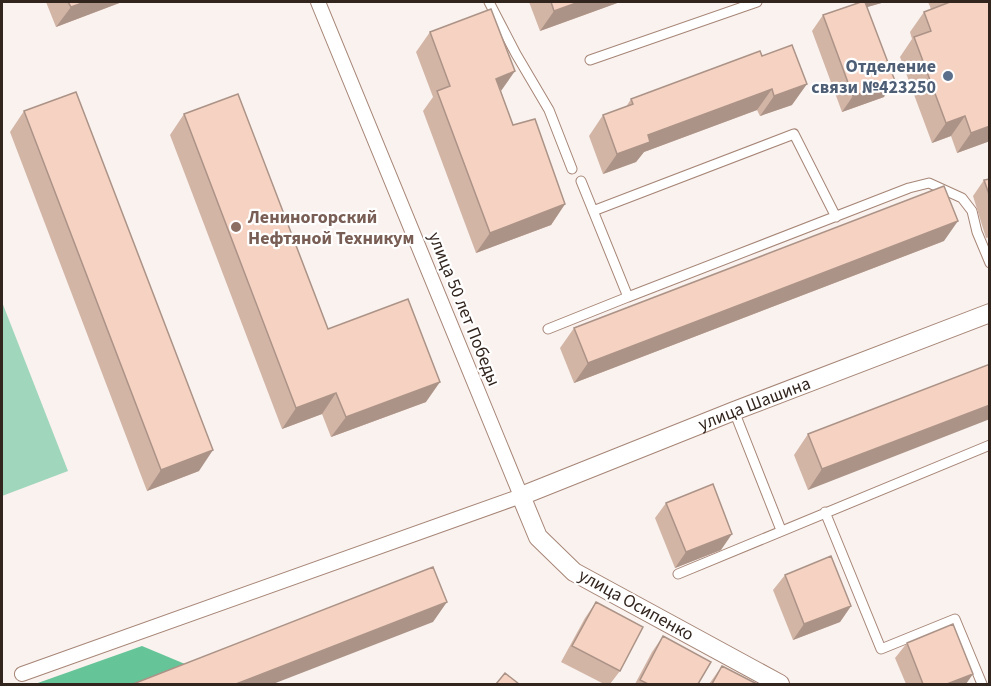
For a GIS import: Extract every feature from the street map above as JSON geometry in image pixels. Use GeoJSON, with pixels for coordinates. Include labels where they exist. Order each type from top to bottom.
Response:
{"type":"FeatureCollection","features":[{"type":"Feature","properties":{"kind":"street","name":"улица 50 лет Победы"},"geometry":{"type":"LineString","coordinates":[[318,2],[521,496]]}},
{"type":"Feature","properties":{"kind":"street","name":"улица Шашина"},"geometry":{"type":"LineString","coordinates":[[521,496],[990,313]]}},
{"type":"Feature","properties":{"kind":"street"},"geometry":{"type":"LineString","coordinates":[[22,674],[521,496]]}},
{"type":"Feature","properties":{"kind":"street","name":"улица Осипенко"},"geometry":{"type":"LineString","coordinates":[[521,496],[538,537],[574,572],[780,684]]}},
{"type":"Feature","properties":{"kind":"lane"},"geometry":{"type":"LineString","coordinates":[[489,2],[549,110],[572,169]]}},
{"type":"Feature","properties":{"kind":"lane"},"geometry":{"type":"LineString","coordinates":[[590,60],[757,2]]}},
{"type":"Feature","properties":{"kind":"lane"},"geometry":{"type":"LineString","coordinates":[[593,212],[794,134],[836,217]]}},
{"type":"Feature","properties":{"kind":"lane"},"geometry":{"type":"LineString","coordinates":[[581,181],[628,297]]}},
{"type":"Feature","properties":{"kind":"lane"},"geometry":{"type":"LineString","coordinates":[[548,329],[909,188],[929,183],[962,198],[972,211],[977,232],[990,263]]}},
{"type":"Feature","properties":{"kind":"lane"},"geometry":{"type":"LineString","coordinates":[[734,411],[781,531]]}},
{"type":"Feature","properties":{"kind":"lane"},"geometry":{"type":"LineString","coordinates":[[678,574],[990,445]]}},
{"type":"Feature","properties":{"kind":"lane"},"geometry":{"type":"LineString","coordinates":[[825,512],[880,649],[955,619],[982,684]]}},
{"type":"Feature","properties":{"kind":"green space"},"geometry":{"type":"Polygon","coordinates":[[[2,302],[68,471],[2,496],[2,302]]]}},
{"type":"Feature","properties":{"kind":"green space"},"geometry":{"type":"Polygon","coordinates":[[[142,646],[197,669],[214,684],[35,684],[142,646]]]}},
{"type":"Feature","properties":{"kind":"building"},"geometry":{"type":"Polygon","coordinates":[[[68,2],[85,2],[71,7],[68,2]]]}},
{"type":"Feature","properties":{"kind":"building"},"geometry":{"type":"Polygon","coordinates":[[[551,2],[579,2],[554,11],[551,2]]]}},
{"type":"Feature","properties":{"kind":"building"},"geometry":{"type":"Polygon","coordinates":[[[865,2],[895,81],[853,96],[823,15],[865,2]]]}},
{"type":"Feature","properties":{"kind":"building","name":"Отделение связи №423250"},"geometry":{"type":"Polygon","coordinates":[[[950,2],[990,2],[990,126],[971,133],[965,116],[946,123],[914,37],[931,31],[924,12],[950,2]]]}},
{"type":"Feature","properties":{"kind":"building"},"geometry":{"type":"Polygon","coordinates":[[[491,9],[515,71],[496,79],[513,125],[535,119],[565,204],[490,233],[437,91],[450,86],[430,32],[491,9]]]}},
{"type":"Feature","properties":{"kind":"building"},"geometry":{"type":"Polygon","coordinates":[[[792,45],[807,84],[774,96],[772,89],[648,135],[650,142],[617,154],[603,115],[633,104],[631,99],[760,51],[762,56],[792,45]]]}},
{"type":"Feature","properties":{"kind":"building"},"geometry":{"type":"Polygon","coordinates":[[[76,92],[213,450],[161,470],[24,111],[76,92]]]}},
{"type":"Feature","properties":{"kind":"building","name":"Лениногорский Нефтяной Техникум"},"geometry":{"type":"Polygon","coordinates":[[[238,94],[328,329],[408,299],[440,382],[346,417],[336,393],[296,408],[184,114],[238,94]]]}},
{"type":"Feature","properties":{"kind":"building"},"geometry":{"type":"Polygon","coordinates":[[[990,179],[990,197],[984,180],[990,179]]]}},
{"type":"Feature","properties":{"kind":"building"},"geometry":{"type":"Polygon","coordinates":[[[944,186],[958,221],[588,363],[574,328],[944,186]]]}},
{"type":"Feature","properties":{"kind":"building"},"geometry":{"type":"Polygon","coordinates":[[[990,364],[990,405],[822,469],[808,434],[990,364]]]}},
{"type":"Feature","properties":{"kind":"building"},"geometry":{"type":"Polygon","coordinates":[[[713,484],[732,534],[686,552],[666,503],[713,484]]]}},
{"type":"Feature","properties":{"kind":"building"},"geometry":{"type":"Polygon","coordinates":[[[831,556],[851,606],[804,624],[785,575],[831,556]]]}},
{"type":"Feature","properties":{"kind":"building"},"geometry":{"type":"Polygon","coordinates":[[[433,567],[447,602],[236,684],[133,684],[433,567]]]}},
{"type":"Feature","properties":{"kind":"building"},"geometry":{"type":"Polygon","coordinates":[[[596,602],[643,627],[620,671],[572,646],[596,602]]]}},
{"type":"Feature","properties":{"kind":"building"},"geometry":{"type":"Polygon","coordinates":[[[953,624],[973,674],[947,684],[923,684],[907,643],[953,624]]]}},
{"type":"Feature","properties":{"kind":"building"},"geometry":{"type":"Polygon","coordinates":[[[663,636],[711,662],[698,684],[648,684],[640,680],[663,636]]]}},
{"type":"Feature","properties":{"kind":"building"},"geometry":{"type":"Polygon","coordinates":[[[722,666],[757,684],[712,684],[722,666]]]}},
{"type":"Feature","properties":{"kind":"building"},"geometry":{"type":"Polygon","coordinates":[[[505,673],[519,684],[496,684],[505,673]]]}},
{"type":"Feature","properties":{"kind":"place","name":"Отделение связи №423250"},"geometry":{"type":"Point","coordinates":[948,76]}},
{"type":"Feature","properties":{"kind":"place","name":"Лениногорский Нефтяной Техникум"},"geometry":{"type":"Point","coordinates":[236,227]}}]}
